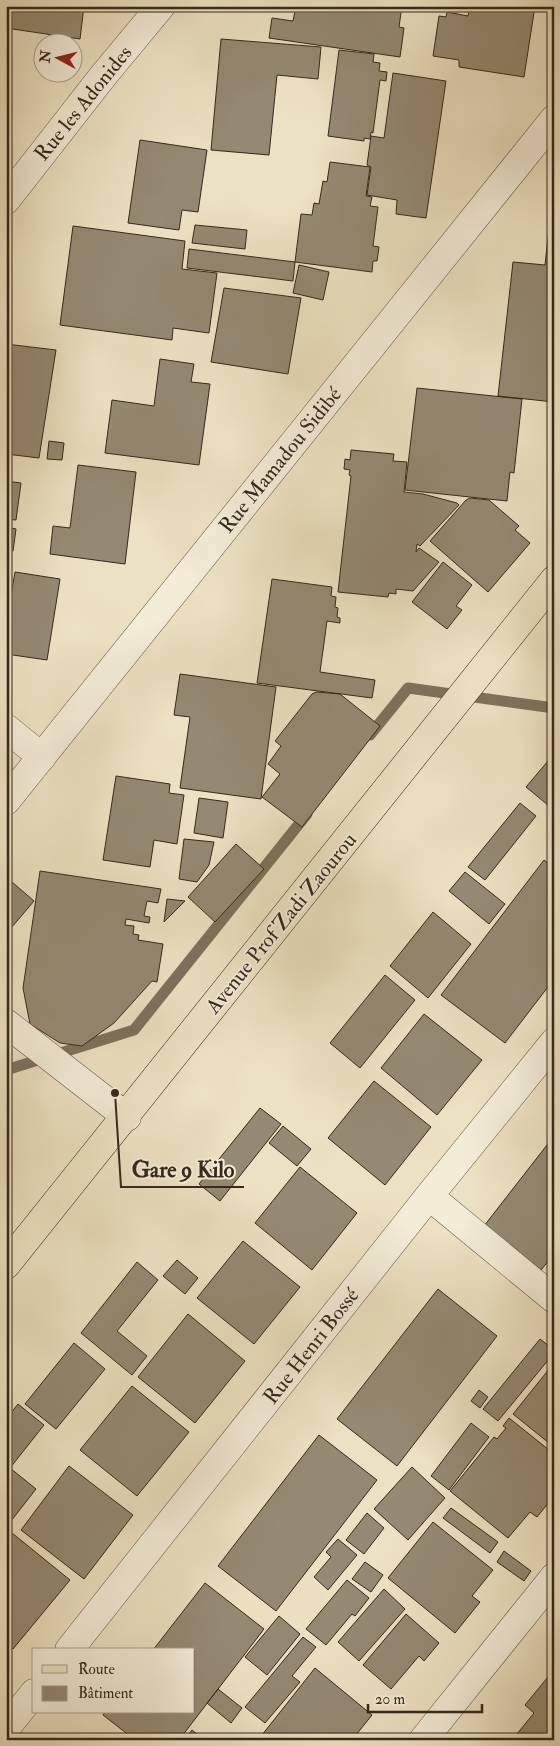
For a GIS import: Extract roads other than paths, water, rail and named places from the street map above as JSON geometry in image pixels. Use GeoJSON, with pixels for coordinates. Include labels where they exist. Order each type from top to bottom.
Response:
{"type":"FeatureCollection","features":[{"type":"Feature","properties":{"kind":"main road","name":"Avenue Prof Zadi Zaourou"},"geometry":{"type":"LineString","coordinates":[[6,1265],[554,580]]}},
{"type":"Feature","properties":{"kind":"street","name":"Rue les Adonides"},"geometry":{"type":"LineString","coordinates":[[6,200],[103,76],[161,6]]}},
{"type":"Feature","properties":{"kind":"street","name":"Rue Mamadou Sidibé"},"geometry":{"type":"LineString","coordinates":[[6,802],[554,119]]}},
{"type":"Feature","properties":{"kind":"street"},"geometry":{"type":"LineString","coordinates":[[6,728],[42,757]]}},
{"type":"Feature","properties":{"kind":"street"},"geometry":{"type":"LineString","coordinates":[[6,1023],[126,1117]]}},
{"type":"Feature","properties":{"kind":"street","name":"Rue Henri Bossé"},"geometry":{"type":"LineString","coordinates":[[71,1648],[429,1196],[554,1042]]}},
{"type":"Feature","properties":{"kind":"street"},"geometry":{"type":"LineString","coordinates":[[429,1196],[554,1299]]}},
{"type":"Feature","properties":{"kind":"street"},"geometry":{"type":"LineString","coordinates":[[423,1740],[554,1576]]}},
{"type":"Feature","properties":{"kind":"street"},"geometry":{"type":"LineString","coordinates":[[6,1728],[32,1696]]}},
{"type":"Feature","properties":{"kind":"waterway"},"geometry":{"type":"LineString","coordinates":[[370,735],[408,688],[554,708]]}},
{"type":"Feature","properties":{"kind":"waterway"},"geometry":{"type":"LineString","coordinates":[[6,1070],[134,1030],[307,814]]}},
{"type":"Feature","properties":{"kind":"place","name":"Gare 9 Kilo"},"geometry":{"type":"Point","coordinates":[115,1093]}}]}
